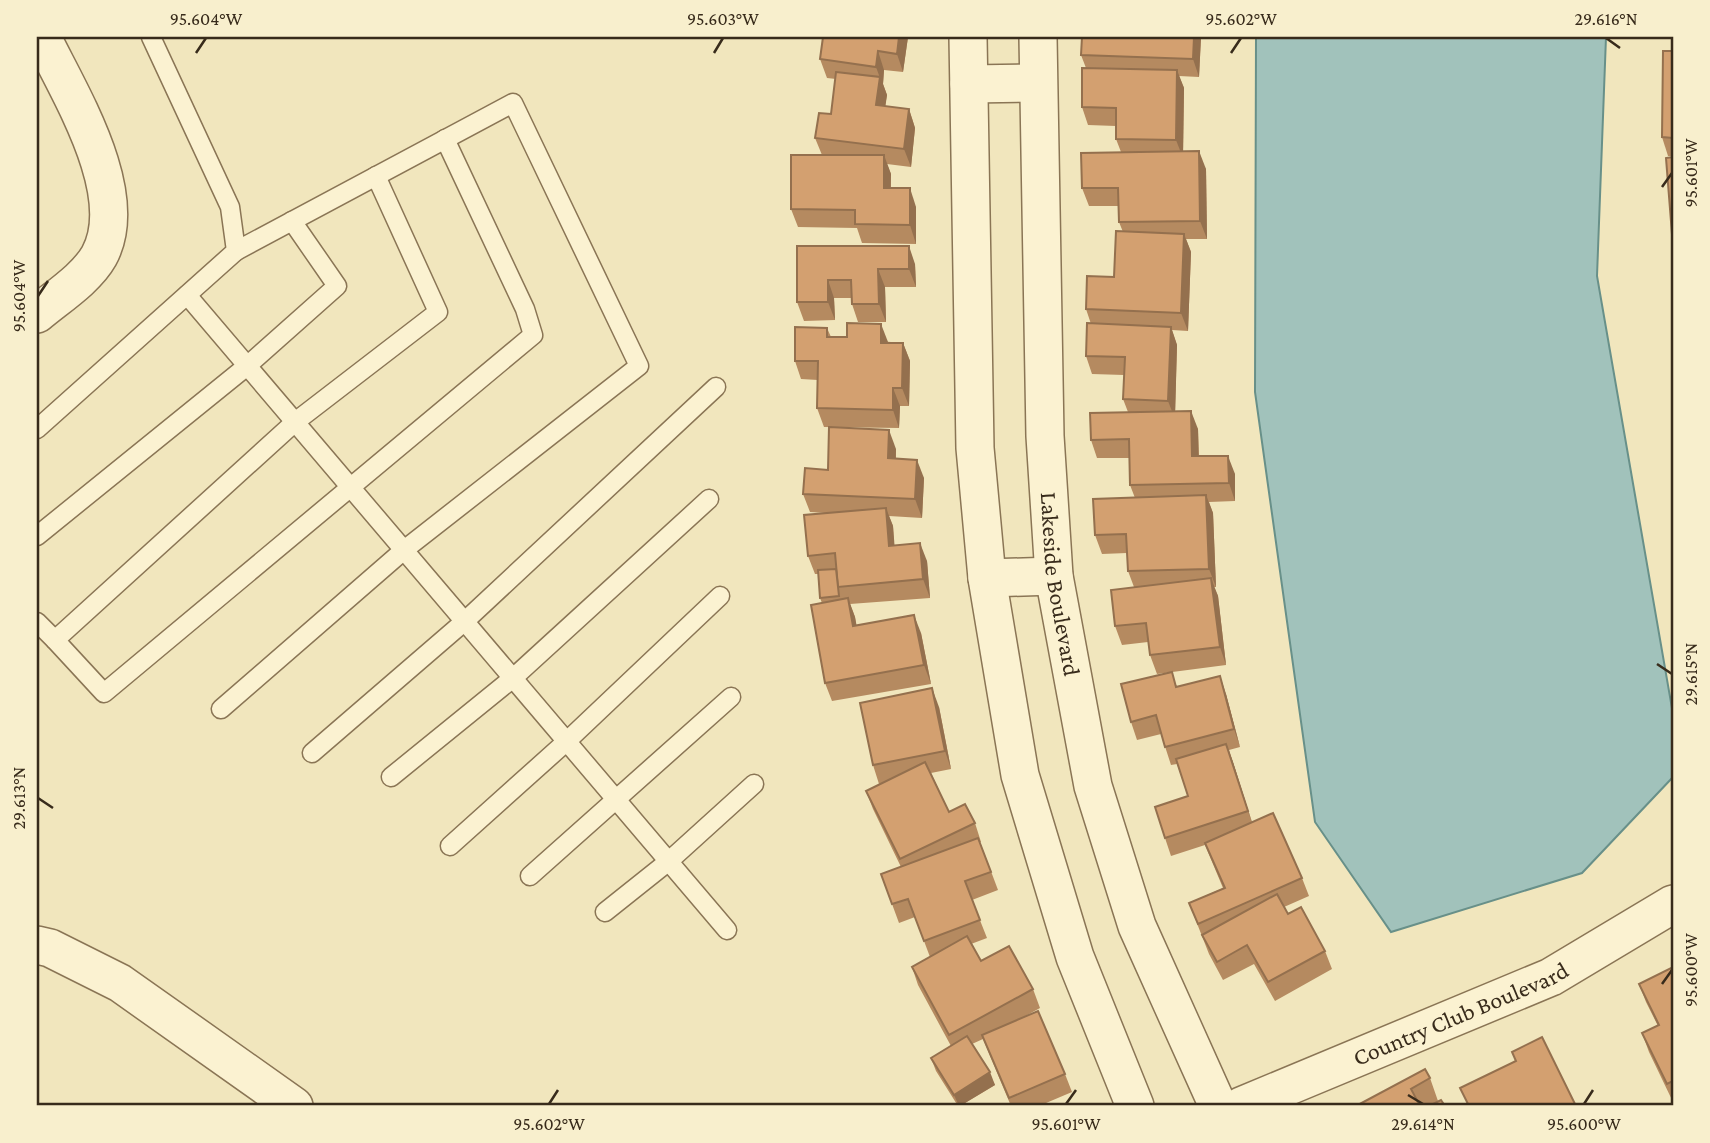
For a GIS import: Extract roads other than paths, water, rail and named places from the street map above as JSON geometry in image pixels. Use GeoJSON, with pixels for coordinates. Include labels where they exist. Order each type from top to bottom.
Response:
{"type":"FeatureCollection","features":[{"type":"Feature","properties":{"kind":"street"},"geometry":{"type":"LineString","coordinates":[[37,314],[84,274],[99,257],[108,234],[109,205],[103,172],[92,141],[42,37]]}},
{"type":"Feature","properties":{"kind":"street"},"geometry":{"type":"LineString","coordinates":[[968,37],[975,448],[987,578],[1020,775],[1075,957],[1135,1106]]}},
{"type":"Feature","properties":{"kind":"street","name":"Lakeside Boulevard"},"geometry":{"type":"LineString","coordinates":[[1038,37],[1045,436],[1054,576],[1093,786],[1137,926],[1218,1106]]}},
{"type":"Feature","properties":{"kind":"street"},"geometry":{"type":"LineString","coordinates":[[969,84],[1038,83]]}},
{"type":"Feature","properties":{"kind":"street"},"geometry":{"type":"LineString","coordinates":[[987,578],[1054,576]]}},
{"type":"Feature","properties":{"kind":"street","name":"Country Club Boulevard"},"geometry":{"type":"LineString","coordinates":[[1241,1106],[1551,977],[1673,904]]}},
{"type":"Feature","properties":{"kind":"street"},"geometry":{"type":"LineString","coordinates":[[37,945],[50,948],[121,983],[294,1106]]}},
{"type":"Feature","properties":{"kind":"lane"},"geometry":{"type":"LineString","coordinates":[[151,37],[230,207],[236,251]]}},
{"type":"Feature","properties":{"kind":"lane"},"geometry":{"type":"LineString","coordinates":[[37,429],[236,251],[513,103],[639,366],[404,550],[221,709]]}},
{"type":"Feature","properties":{"kind":"lane"},"geometry":{"type":"LineString","coordinates":[[37,622],[104,693],[533,335],[525,309],[444,139]]}},
{"type":"Feature","properties":{"kind":"lane"},"geometry":{"type":"LineString","coordinates":[[55,640],[295,422],[438,312],[376,176]]}},
{"type":"Feature","properties":{"kind":"lane"},"geometry":{"type":"LineString","coordinates":[[37,536],[247,366],[337,286],[292,221]]}},
{"type":"Feature","properties":{"kind":"lane"},"geometry":{"type":"LineString","coordinates":[[187,295],[727,930]]}},
{"type":"Feature","properties":{"kind":"lane"},"geometry":{"type":"LineString","coordinates":[[312,753],[465,621],[716,387]]}},
{"type":"Feature","properties":{"kind":"lane"},"geometry":{"type":"LineString","coordinates":[[391,777],[513,678],[709,499]]}},
{"type":"Feature","properties":{"kind":"lane"},"geometry":{"type":"LineString","coordinates":[[450,846],[567,741],[720,596]]}},
{"type":"Feature","properties":{"kind":"lane"},"geometry":{"type":"LineString","coordinates":[[530,876],[732,697]]}},
{"type":"Feature","properties":{"kind":"lane"},"geometry":{"type":"LineString","coordinates":[[605,912],[669,861],[754,784]]}},
{"type":"Feature","properties":{"kind":"water"},"geometry":{"type":"Polygon","coordinates":[[[1256,37],[1606,37],[1597,276],[1673,714],[1673,777],[1582,873],[1391,932],[1315,822],[1255,392],[1256,37]]]}}]}
